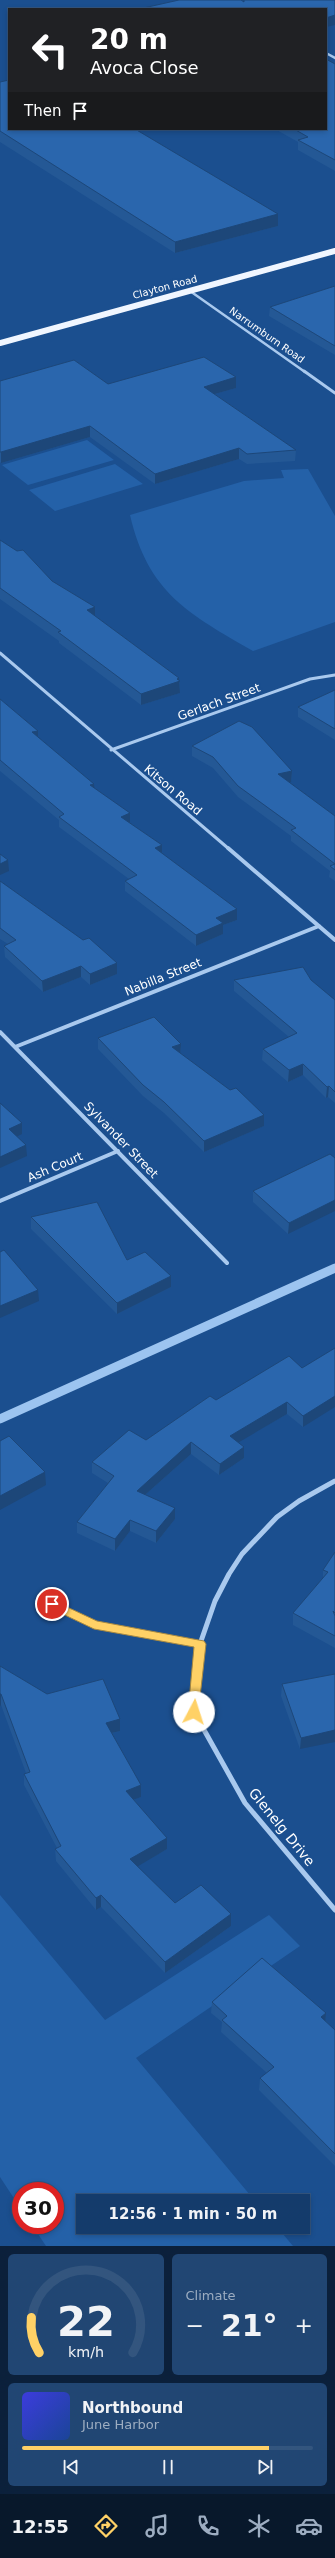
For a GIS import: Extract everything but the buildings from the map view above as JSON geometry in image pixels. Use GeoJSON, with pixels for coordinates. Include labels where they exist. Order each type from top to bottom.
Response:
{"type":"FeatureCollection","features":[{"type":"Feature","properties":{"kind":"main road","name":"Clayton Road"},"geometry":{"type":"LineString","coordinates":[[0,343],[335,251]]}},
{"type":"Feature","properties":{"kind":"street","name":"Narrumburn Road"},"geometry":{"type":"LineString","coordinates":[[190,291],[335,393]]}},
{"type":"Feature","properties":{"kind":"street","name":"Kitson Road"},"geometry":{"type":"LineString","coordinates":[[0,653],[111,750],[335,940]]}},
{"type":"Feature","properties":{"kind":"street","name":"Gerlach Street"},"geometry":{"type":"LineString","coordinates":[[111,750],[310,679],[335,675]]}},
{"type":"Feature","properties":{"kind":"street","name":"Nabilla Street"},"geometry":{"type":"LineString","coordinates":[[15,1047],[319,926]]}},
{"type":"Feature","properties":{"kind":"street","name":"Sylvander Street"},"geometry":{"type":"LineString","coordinates":[[0,1032],[118,1150],[227,1263]]}},
{"type":"Feature","properties":{"kind":"street","name":"Ash Court"},"geometry":{"type":"LineString","coordinates":[[0,1201],[118,1150]]}},
{"type":"Feature","properties":{"kind":"street","name":"Glenelg Drive"},"geometry":{"type":"LineString","coordinates":[[335,1481],[299,1501],[277,1517],[242,1554],[215,1601],[200,1644],[194,1712],[245,1803],[335,1910]]}},
{"type":"Feature","properties":{"kind":"street"},"geometry":{"type":"LineString","coordinates":[[42,1597],[61,1610],[94,1625],[200,1644]]}},
{"type":"Feature","properties":{"kind":"shaded area"},"geometry":{"type":"Polygon","coordinates":[[[87,440],[114,460],[28,485],[2,465],[87,440]]]}},
{"type":"Feature","properties":{"kind":"shaded area"},"geometry":{"type":"Polygon","coordinates":[[[115,464],[143,484],[55,511],[29,490],[115,464]]]}},
{"type":"Feature","properties":{"kind":"shaded area"},"geometry":{"type":"Polygon","coordinates":[[[308,469],[335,516],[335,622],[253,651],[209,625],[191,612],[174,598],[160,583],[148,564],[138,542],[130,515],[244,481],[284,478],[281,470],[308,469]]]}},
{"type":"Feature","properties":{"kind":"shaded area"},"geometry":{"type":"Polygon","coordinates":[[[0,1895],[105,2020],[269,1915],[300,1946],[136,2058],[249,2194],[76,2194],[76,2234],[283,2234],[293,2246],[46,2246],[38,2234],[64,2234],[64,2182],[12,2182],[12,2195],[0,2177],[0,1895]]]}},
{"type":"Feature","properties":{"kind":"waterway"},"geometry":{"type":"LineString","coordinates":[[0,1419],[335,1268]]}},
{"type":"Feature","properties":{"kind":"route"},"geometry":{"type":"LineString","coordinates":[[52,1604],[78,1619],[94,1625],[114,1630],[166,1637],[200,1644],[194,1712]]}}]}
